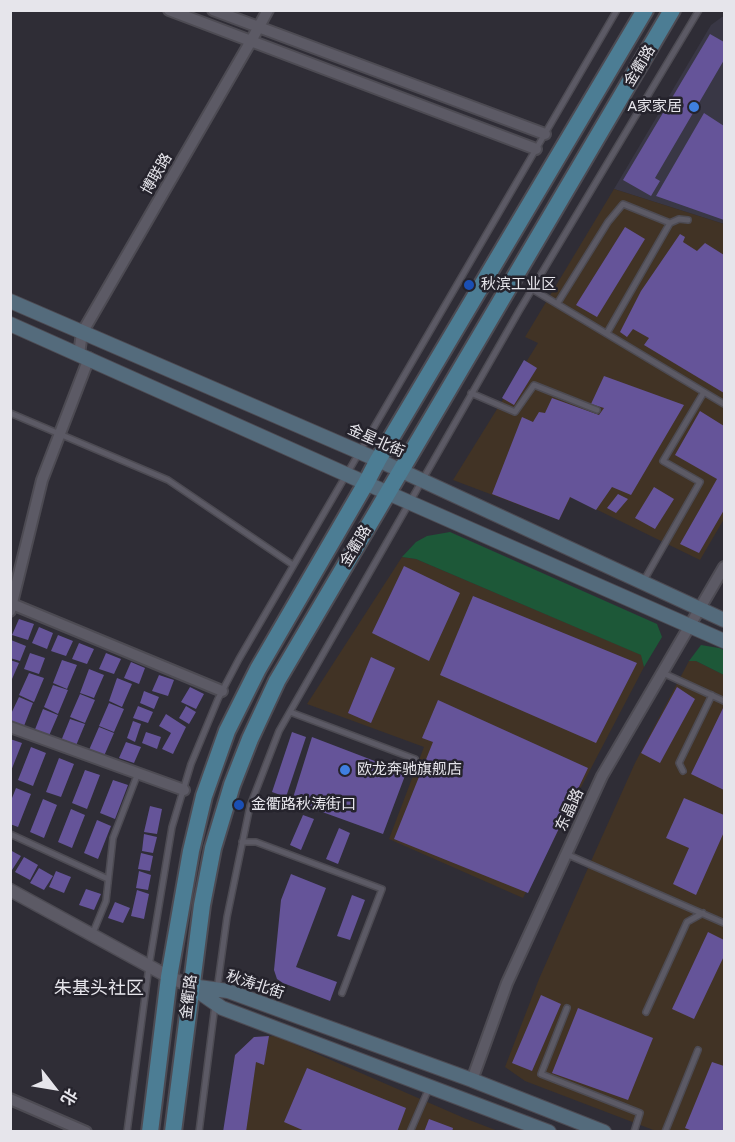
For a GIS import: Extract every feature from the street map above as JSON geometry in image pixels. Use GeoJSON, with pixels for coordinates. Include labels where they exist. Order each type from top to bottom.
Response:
{"type":"FeatureCollection","features":[{"type":"Feature","properties":{"kind":"main road","name":"金衢路"},"geometry":{"type":"LineString","coordinates":[[150,1131],[169,977],[191,851],[204,796],[227,731],[258,669],[378,460],[645,10]]}},
{"type":"Feature","properties":{"kind":"main road","name":"金衢路"},"geometry":{"type":"LineString","coordinates":[[173,1131],[202,906],[213,848],[249,739],[277,681],[672,10]]}},
{"type":"Feature","properties":{"kind":"main road","name":"金星北街"},"geometry":{"type":"LineString","coordinates":[[10,301],[378,460],[724,620]]}},
{"type":"Feature","properties":{"kind":"main road"},"geometry":{"type":"LineString","coordinates":[[10,324],[724,641]]}},
{"type":"Feature","properties":{"kind":"main road","name":"秋涛北街"},"geometry":{"type":"LineString","coordinates":[[191,986],[216,996],[222,1008],[549,1131]]}},
{"type":"Feature","properties":{"kind":"main road","name":"秋涛北街"},"geometry":{"type":"LineString","coordinates":[[216,996],[228,991],[604,1131]]}},
{"type":"Feature","properties":{"kind":"street"},"geometry":{"type":"LineString","coordinates":[[169,10],[536,149]]}},
{"type":"Feature","properties":{"kind":"street"},"geometry":{"type":"LineString","coordinates":[[213,10],[545,135]]}},
{"type":"Feature","properties":{"kind":"street","name":"博联路"},"geometry":{"type":"LineString","coordinates":[[11,608],[42,480],[60,434],[84,356],[82,333],[268,10]]}},
{"type":"Feature","properties":{"kind":"street","name":"东晶路"},"geometry":{"type":"LineString","coordinates":[[472,1080],[507,983],[602,776],[724,567]]}},
{"type":"Feature","properties":{"kind":"street"},"geometry":{"type":"LineString","coordinates":[[11,608],[222,692]]}},
{"type":"Feature","properties":{"kind":"street"},"geometry":{"type":"LineString","coordinates":[[10,727],[184,790]]}},
{"type":"Feature","properties":{"kind":"street"},"geometry":{"type":"LineString","coordinates":[[10,890],[169,977],[191,986]]}},
{"type":"Feature","properties":{"kind":"street"},"geometry":{"type":"LineString","coordinates":[[10,1099],[86,1131]]}},
{"type":"Feature","properties":{"kind":"lane"},"geometry":{"type":"LineString","coordinates":[[127,1131],[149,966],[172,827],[191,764],[222,692],[239,658],[617,10]]}},
{"type":"Feature","properties":{"kind":"lane"},"geometry":{"type":"LineString","coordinates":[[199,1131],[227,917],[242,842],[250,806],[279,731],[471,393],[699,10]]}},
{"type":"Feature","properties":{"kind":"lane"},"geometry":{"type":"LineString","coordinates":[[557,304],[608,222],[623,204],[670,223]]}},
{"type":"Feature","properties":{"kind":"lane"},"geometry":{"type":"LineString","coordinates":[[608,333],[670,223],[679,219],[688,220]]}},
{"type":"Feature","properties":{"kind":"lane"},"geometry":{"type":"LineString","coordinates":[[532,289],[724,404]]}},
{"type":"Feature","properties":{"kind":"lane"},"geometry":{"type":"LineString","coordinates":[[471,393],[515,412],[534,385],[597,410]]}},
{"type":"Feature","properties":{"kind":"lane"},"geometry":{"type":"LineString","coordinates":[[643,583],[700,482],[663,461],[704,392]]}},
{"type":"Feature","properties":{"kind":"lane"},"geometry":{"type":"LineString","coordinates":[[10,413],[168,480],[293,565]]}},
{"type":"Feature","properties":{"kind":"lane"},"geometry":{"type":"LineString","coordinates":[[663,673],[724,701]]}},
{"type":"Feature","properties":{"kind":"lane"},"geometry":{"type":"LineString","coordinates":[[683,771],[679,764],[712,695]]}},
{"type":"Feature","properties":{"kind":"lane"},"geometry":{"type":"LineString","coordinates":[[290,712],[415,759]]}},
{"type":"Feature","properties":{"kind":"lane"},"geometry":{"type":"LineString","coordinates":[[92,934],[106,902],[113,838],[138,773]]}},
{"type":"Feature","properties":{"kind":"lane"},"geometry":{"type":"LineString","coordinates":[[10,834],[108,879]]}},
{"type":"Feature","properties":{"kind":"lane"},"geometry":{"type":"LineString","coordinates":[[242,842],[256,842],[382,889],[342,993]]}},
{"type":"Feature","properties":{"kind":"lane"},"geometry":{"type":"LineString","coordinates":[[566,854],[724,922]]}},
{"type":"Feature","properties":{"kind":"lane"},"geometry":{"type":"LineString","coordinates":[[646,1012],[687,922],[704,913]]}},
{"type":"Feature","properties":{"kind":"lane"},"geometry":{"type":"LineString","coordinates":[[567,1008],[541,1074],[640,1113],[634,1131]]}},
{"type":"Feature","properties":{"kind":"lane"},"geometry":{"type":"LineString","coordinates":[[665,1131],[698,1050]]}},
{"type":"Feature","properties":{"kind":"lane"},"geometry":{"type":"LineString","coordinates":[[410,1131],[430,1086]]}},
{"type":"Feature","properties":{"kind":"shaded area","name":"A家家居"},"geometry":{"type":"Polygon","coordinates":[[[724,17],[724,224],[614,189],[711,25],[724,17]]]}},
{"type":"Feature","properties":{"kind":"shaded area"},"geometry":{"type":"Polygon","coordinates":[[[614,189],[724,224],[724,519],[700,560],[571,497],[559,520],[453,480],[538,343],[525,337],[614,189]]]}},
{"type":"Feature","properties":{"kind":"shaded area"},"geometry":{"type":"Polygon","coordinates":[[[402,557],[416,559],[642,655],[644,667],[523,898],[389,839],[424,747],[307,704],[402,557]]]}},
{"type":"Feature","properties":{"kind":"shaded area"},"geometry":{"type":"Polygon","coordinates":[[[689,661],[696,661],[724,675],[724,1131],[656,1131],[525,1081],[505,1067],[539,979],[635,763],[689,661]]]}},
{"type":"Feature","properties":{"kind":"shaded area"},"geometry":{"type":"Polygon","coordinates":[[[276,1036],[498,1131],[225,1132],[235,1055],[254,1037],[276,1036]]]}},
{"type":"Feature","properties":{"kind":"green space"},"geometry":{"type":"Polygon","coordinates":[[[450,532],[657,624],[662,637],[644,667],[641,655],[416,559],[402,557],[416,542],[427,536],[450,532]]]}},
{"type":"Feature","properties":{"kind":"green space"},"geometry":{"type":"Polygon","coordinates":[[[701,645],[724,650],[724,675],[696,661],[689,661],[701,645]]]}},
{"type":"Feature","properties":{"kind":"building"},"geometry":{"type":"Polygon","coordinates":[[[710,34],[724,42],[724,60],[655,178],[660,181],[651,196],[623,180],[710,34]]]}},
{"type":"Feature","properties":{"kind":"building"},"geometry":{"type":"Polygon","coordinates":[[[704,113],[724,126],[724,220],[656,196],[704,113]]]}},
{"type":"Feature","properties":{"kind":"building"},"geometry":{"type":"Polygon","coordinates":[[[625,227],[645,239],[597,317],[576,305],[625,227]]]}},
{"type":"Feature","properties":{"kind":"building"},"geometry":{"type":"Polygon","coordinates":[[[680,234],[685,237],[683,242],[697,251],[705,243],[724,255],[724,393],[644,345],[649,338],[633,329],[627,337],[620,332],[641,291],[680,234]]]}},
{"type":"Feature","properties":{"kind":"building"},"geometry":{"type":"Polygon","coordinates":[[[524,360],[537,368],[514,405],[502,398],[524,360]]]}},
{"type":"Feature","properties":{"kind":"building"},"geometry":{"type":"Polygon","coordinates":[[[604,376],[684,405],[631,495],[612,487],[596,510],[570,497],[559,520],[492,494],[522,417],[533,422],[539,412],[545,413],[552,398],[599,415],[604,408],[591,404],[604,376]]]}},
{"type":"Feature","properties":{"kind":"building"},"geometry":{"type":"Polygon","coordinates":[[[700,411],[724,426],[724,510],[699,553],[680,544],[717,479],[675,455],[700,411]]]}},
{"type":"Feature","properties":{"kind":"building"},"geometry":{"type":"Polygon","coordinates":[[[654,487],[674,499],[655,529],[635,518],[654,487]]]}},
{"type":"Feature","properties":{"kind":"building"},"geometry":{"type":"Polygon","coordinates":[[[618,494],[628,499],[616,513],[607,508],[618,494]]]}},
{"type":"Feature","properties":{"kind":"building"},"geometry":{"type":"Polygon","coordinates":[[[404,566],[460,593],[429,661],[372,633],[404,566]]]}},
{"type":"Feature","properties":{"kind":"building"},"geometry":{"type":"Polygon","coordinates":[[[473,596],[637,663],[596,743],[440,675],[473,596]]]}},
{"type":"Feature","properties":{"kind":"building"},"geometry":{"type":"Polygon","coordinates":[[[19,619],[34,624],[28,640],[12,635],[19,619]]]}},
{"type":"Feature","properties":{"kind":"building"},"geometry":{"type":"Polygon","coordinates":[[[39,627],[53,633],[47,649],[32,643],[39,627]]]}},
{"type":"Feature","properties":{"kind":"building"},"geometry":{"type":"Polygon","coordinates":[[[58,635],[73,641],[66,656],[51,651],[58,635]]]}},
{"type":"Feature","properties":{"kind":"building"},"geometry":{"type":"Polygon","coordinates":[[[11,640],[26,646],[20,661],[10,658],[11,640]]]}},
{"type":"Feature","properties":{"kind":"building"},"geometry":{"type":"Polygon","coordinates":[[[79,643],[94,649],[87,664],[72,659],[79,643]]]}},
{"type":"Feature","properties":{"kind":"building"},"geometry":{"type":"Polygon","coordinates":[[[30,653],[45,658],[39,674],[24,669],[30,653]]]}},
{"type":"Feature","properties":{"kind":"building"},"geometry":{"type":"Polygon","coordinates":[[[106,653],[121,659],[114,674],[99,669],[106,653]]]}},
{"type":"Feature","properties":{"kind":"building"},"geometry":{"type":"Polygon","coordinates":[[[371,657],[395,668],[371,723],[348,713],[371,657]]]}},
{"type":"Feature","properties":{"kind":"building"},"geometry":{"type":"Polygon","coordinates":[[[10,660],[19,663],[12,679],[10,678],[10,660]]]}},
{"type":"Feature","properties":{"kind":"building"},"geometry":{"type":"Polygon","coordinates":[[[62,660],[77,665],[67,689],[53,683],[62,660]]]}},
{"type":"Feature","properties":{"kind":"building"},"geometry":{"type":"Polygon","coordinates":[[[131,662],[145,668],[139,684],[124,678],[131,662]]]}},
{"type":"Feature","properties":{"kind":"building"},"geometry":{"type":"Polygon","coordinates":[[[89,669],[104,675],[94,698],[80,693],[89,669]]]}},
{"type":"Feature","properties":{"kind":"building"},"geometry":{"type":"Polygon","coordinates":[[[29,673],[44,678],[34,702],[19,695],[29,673]]]}},
{"type":"Feature","properties":{"kind":"building"},"geometry":{"type":"Polygon","coordinates":[[[159,675],[174,680],[168,696],[152,691],[159,675]]]}},
{"type":"Feature","properties":{"kind":"building"},"geometry":{"type":"Polygon","coordinates":[[[117,678],[132,684],[122,707],[109,701],[117,678]]]}},
{"type":"Feature","properties":{"kind":"building"},"geometry":{"type":"Polygon","coordinates":[[[53,685],[68,690],[58,714],[44,707],[53,685]]]}},
{"type":"Feature","properties":{"kind":"building"},"geometry":{"type":"Polygon","coordinates":[[[190,687],[204,694],[196,709],[181,702],[190,687]]]}},
{"type":"Feature","properties":{"kind":"building"},"geometry":{"type":"Polygon","coordinates":[[[677,687],[695,699],[660,763],[641,753],[677,687]]]}},
{"type":"Feature","properties":{"kind":"building"},"geometry":{"type":"Polygon","coordinates":[[[144,691],[159,697],[154,709],[140,703],[144,691]]]}},
{"type":"Feature","properties":{"kind":"building"},"geometry":{"type":"Polygon","coordinates":[[[80,694],[95,700],[85,723],[70,717],[80,694]]]}},
{"type":"Feature","properties":{"kind":"building"},"geometry":{"type":"Polygon","coordinates":[[[19,697],[33,703],[24,726],[10,721],[19,697]]]}},
{"type":"Feature","properties":{"kind":"building"},"geometry":{"type":"Polygon","coordinates":[[[438,700],[588,768],[528,893],[394,839],[433,742],[422,738],[438,700]]]}},
{"type":"Feature","properties":{"kind":"building"},"geometry":{"type":"Polygon","coordinates":[[[109,703],[124,709],[114,732],[99,726],[109,703]]]}},
{"type":"Feature","properties":{"kind":"building"},"geometry":{"type":"Polygon","coordinates":[[[138,706],[153,712],[148,723],[133,718],[138,706]]]}},
{"type":"Feature","properties":{"kind":"building"},"geometry":{"type":"Polygon","coordinates":[[[186,706],[196,712],[189,724],[179,718],[186,706]]]}},
{"type":"Feature","properties":{"kind":"building"},"geometry":{"type":"Polygon","coordinates":[[[724,706],[724,790],[691,774],[724,706]]]}},
{"type":"Feature","properties":{"kind":"building"},"geometry":{"type":"Polygon","coordinates":[[[43,709],[58,715],[48,738],[34,732],[43,709]]]}},
{"type":"Feature","properties":{"kind":"building"},"geometry":{"type":"Polygon","coordinates":[[[166,714],[186,727],[173,754],[162,749],[171,733],[159,726],[166,714]]]}},
{"type":"Feature","properties":{"kind":"building"},"geometry":{"type":"Polygon","coordinates":[[[70,719],[85,724],[75,748],[61,741],[70,719]]]}},
{"type":"Feature","properties":{"kind":"building"},"geometry":{"type":"Polygon","coordinates":[[[133,721],[141,724],[135,742],[127,738],[133,721]]]}},
{"type":"Feature","properties":{"kind":"building"},"geometry":{"type":"Polygon","coordinates":[[[99,727],[114,733],[104,756],[89,750],[99,727]]]}},
{"type":"Feature","properties":{"kind":"building"},"geometry":{"type":"Polygon","coordinates":[[[146,732],[161,737],[157,749],[142,743],[146,732]]]}},
{"type":"Feature","properties":{"kind":"building"},"geometry":{"type":"Polygon","coordinates":[[[292,732],[306,737],[286,797],[272,792],[292,732]]]}},
{"type":"Feature","properties":{"kind":"building"},"geometry":{"type":"Polygon","coordinates":[[[312,737],[406,773],[383,834],[292,801],[312,737]]]}},
{"type":"Feature","properties":{"kind":"building"},"geometry":{"type":"Polygon","coordinates":[[[10,739],[22,743],[11,771],[10,771],[10,739]]]}},
{"type":"Feature","properties":{"kind":"building"},"geometry":{"type":"Polygon","coordinates":[[[126,742],[141,747],[134,763],[119,758],[126,742]]]}},
{"type":"Feature","properties":{"kind":"building"},"geometry":{"type":"Polygon","coordinates":[[[31,747],[46,753],[33,786],[18,780],[31,747]]]}},
{"type":"Feature","properties":{"kind":"building"},"geometry":{"type":"Polygon","coordinates":[[[59,758],[74,764],[61,797],[46,792],[59,758]]]}},
{"type":"Feature","properties":{"kind":"building"},"geometry":{"type":"Polygon","coordinates":[[[85,770],[100,775],[87,809],[72,803],[85,770]]]}},
{"type":"Feature","properties":{"kind":"building"},"geometry":{"type":"Polygon","coordinates":[[[113,780],[128,785],[115,819],[100,813],[113,780]]]}},
{"type":"Feature","properties":{"kind":"building"},"geometry":{"type":"Polygon","coordinates":[[[16,788],[31,794],[18,827],[10,824],[10,803],[16,788]]]}},
{"type":"Feature","properties":{"kind":"building"},"geometry":{"type":"Polygon","coordinates":[[[684,798],[724,815],[724,832],[696,895],[673,884],[689,848],[666,838],[684,798]]]}},
{"type":"Feature","properties":{"kind":"building"},"geometry":{"type":"Polygon","coordinates":[[[43,799],[57,805],[44,838],[30,832],[43,799]]]}},
{"type":"Feature","properties":{"kind":"building"},"geometry":{"type":"Polygon","coordinates":[[[150,806],[162,809],[157,834],[144,832],[150,806]]]}},
{"type":"Feature","properties":{"kind":"building"},"geometry":{"type":"Polygon","coordinates":[[[71,809],[85,815],[72,848],[58,842],[71,809]]]}},
{"type":"Feature","properties":{"kind":"building"},"geometry":{"type":"Polygon","coordinates":[[[303,815],[314,819],[301,850],[290,845],[303,815]]]}},
{"type":"Feature","properties":{"kind":"building"},"geometry":{"type":"Polygon","coordinates":[[[97,820],[111,826],[98,859],[84,853],[97,820]]]}},
{"type":"Feature","properties":{"kind":"building"},"geometry":{"type":"Polygon","coordinates":[[[339,828],[350,833],[338,864],[326,859],[339,828]]]}},
{"type":"Feature","properties":{"kind":"building"},"geometry":{"type":"Polygon","coordinates":[[[144,834],[157,837],[153,853],[142,851],[144,834]]]}},
{"type":"Feature","properties":{"kind":"building"},"geometry":{"type":"Polygon","coordinates":[[[10,850],[21,856],[12,870],[10,870],[10,850]]]}},
{"type":"Feature","properties":{"kind":"building"},"geometry":{"type":"Polygon","coordinates":[[[141,853],[153,856],[150,871],[138,869],[141,853]]]}},
{"type":"Feature","properties":{"kind":"building"},"geometry":{"type":"Polygon","coordinates":[[[24,857],[38,865],[30,880],[15,872],[24,857]]]}},
{"type":"Feature","properties":{"kind":"building"},"geometry":{"type":"Polygon","coordinates":[[[39,868],[53,876],[44,890],[30,883],[39,868]]]}},
{"type":"Feature","properties":{"kind":"building"},"geometry":{"type":"Polygon","coordinates":[[[56,871],[71,877],[64,893],[49,887],[56,871]]]}},
{"type":"Feature","properties":{"kind":"building"},"geometry":{"type":"Polygon","coordinates":[[[139,871],[151,875],[148,890],[136,888],[139,871]]]}},
{"type":"Feature","properties":{"kind":"building"},"geometry":{"type":"Polygon","coordinates":[[[291,874],[326,888],[296,967],[337,982],[330,1001],[283,983],[277,979],[274,970],[281,900],[291,874]]]}},
{"type":"Feature","properties":{"kind":"building"},"geometry":{"type":"Polygon","coordinates":[[[86,889],[101,894],[94,910],[79,905],[86,889]]]}},
{"type":"Feature","properties":{"kind":"building"},"geometry":{"type":"Polygon","coordinates":[[[137,890],[149,894],[144,919],[131,916],[137,890]]]}},
{"type":"Feature","properties":{"kind":"building"},"geometry":{"type":"Polygon","coordinates":[[[352,895],[365,900],[350,940],[337,936],[352,895]]]}},
{"type":"Feature","properties":{"kind":"building"},"geometry":{"type":"Polygon","coordinates":[[[115,902],[130,908],[123,923],[108,918],[115,902]]]}},
{"type":"Feature","properties":{"kind":"building"},"geometry":{"type":"Polygon","coordinates":[[[708,932],[724,940],[724,956],[694,1019],[672,1009],[708,932]]]}},
{"type":"Feature","properties":{"kind":"building"},"geometry":{"type":"Polygon","coordinates":[[[541,995],[561,1004],[532,1071],[512,1063],[541,995]]]}},
{"type":"Feature","properties":{"kind":"building"},"geometry":{"type":"Polygon","coordinates":[[[578,1008],[653,1038],[628,1100],[552,1073],[578,1008]]]}},
{"type":"Feature","properties":{"kind":"building"},"geometry":{"type":"Polygon","coordinates":[[[269,1036],[264,1065],[256,1062],[246,1132],[223,1132],[235,1055],[254,1037],[269,1036]]]}},
{"type":"Feature","properties":{"kind":"building"},"geometry":{"type":"Polygon","coordinates":[[[712,1062],[724,1066],[724,1132],[695,1132],[685,1128],[712,1062]]]}},
{"type":"Feature","properties":{"kind":"building"},"geometry":{"type":"Polygon","coordinates":[[[307,1068],[406,1108],[397,1132],[307,1132],[284,1122],[307,1068]]]}},
{"type":"Feature","properties":{"kind":"building"},"geometry":{"type":"Polygon","coordinates":[[[429,1119],[453,1128],[452,1132],[424,1132],[429,1119]]]}},
{"type":"Feature","properties":{"kind":"place","name":"A家家居"},"geometry":{"type":"Point","coordinates":[694,107]}},
{"type":"Feature","properties":{"kind":"place","name":"秋滨工业区"},"geometry":{"type":"Point","coordinates":[469,285]}},
{"type":"Feature","properties":{"kind":"place","name":"欧龙奔驰旗舰店"},"geometry":{"type":"Point","coordinates":[345,770]}},
{"type":"Feature","properties":{"kind":"place","name":"金衢路秋涛街口"},"geometry":{"type":"Point","coordinates":[239,805]}},
{"type":"Feature","properties":{"kind":"district","name":"朱基头社区"},"geometry":{"type":"Point","coordinates":[99,989]}}]}
